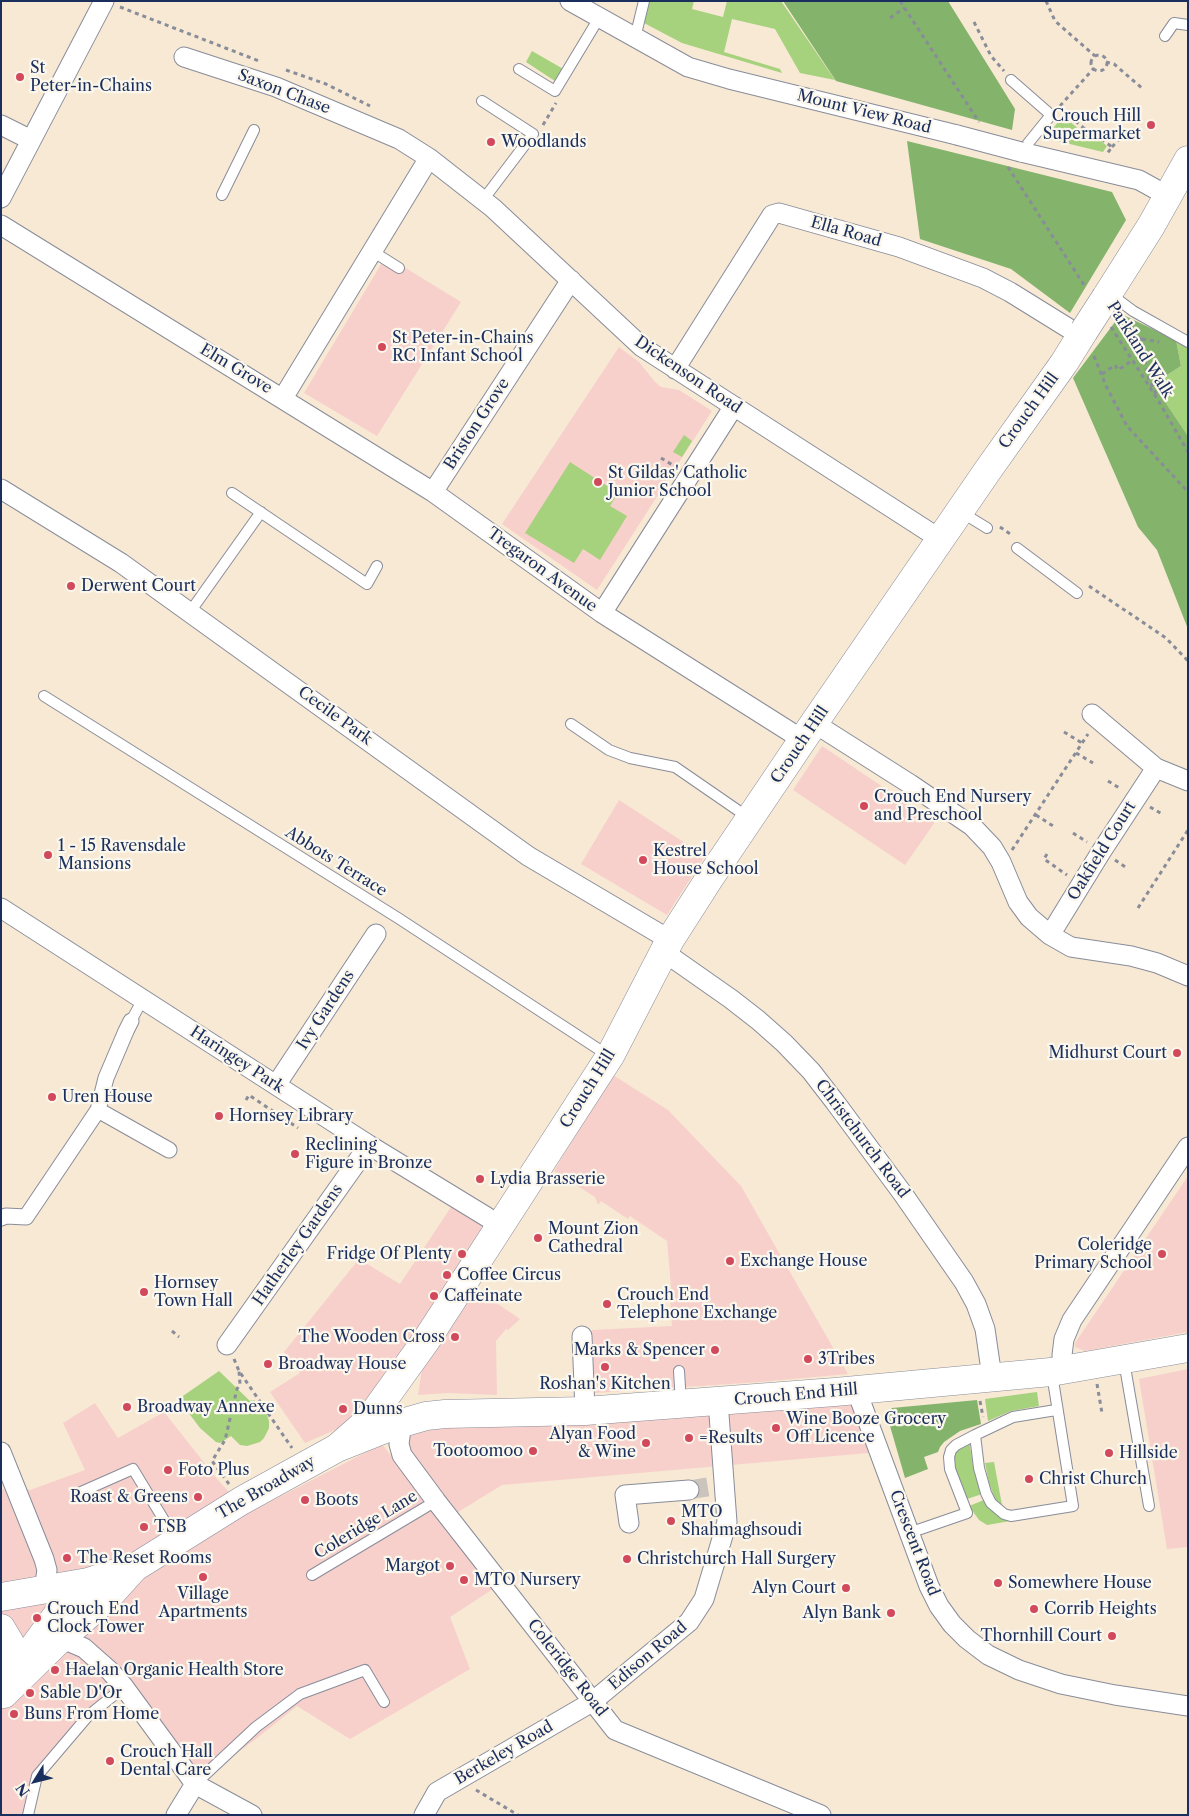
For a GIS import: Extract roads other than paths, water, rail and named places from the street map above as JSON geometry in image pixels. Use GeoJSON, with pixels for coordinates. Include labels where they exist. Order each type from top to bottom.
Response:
{"type":"FeatureCollection","features":[{"type":"Feature","properties":{"kind":"main road","name":"Crouch Hill"},"geometry":{"type":"LineString","coordinates":[[337,1448],[361,1427],[376,1410],[427,1339],[610,1056],[667,946],[808,731],[1064,363],[1092,336],[1098,293],[1151,226],[1188,160]]}},
{"type":"Feature","properties":{"kind":"main road","name":"Crouch Hill"},"geometry":{"type":"LineString","coordinates":[[402,1422],[409,1384],[427,1339]]}},
{"type":"Feature","properties":{"kind":"main road","name":"Crouch End Hill"},"geometry":{"type":"LineString","coordinates":[[402,1422],[426,1416],[445,1414],[585,1411],[984,1378],[1058,1371],[1188,1348]]}},
{"type":"Feature","properties":{"kind":"main road","name":"The Broadway"},"geometry":{"type":"LineString","coordinates":[[3,1696],[57,1642],[106,1599],[137,1566],[284,1476],[337,1448],[402,1422]]}},
{"type":"Feature","properties":{"kind":"main road","name":"The Broadway"},"geometry":{"type":"LineString","coordinates":[[1,1597],[88,1582],[137,1566]]}},
{"type":"Feature","properties":{"kind":"main road"},"geometry":{"type":"LineString","coordinates":[[3,1696],[27,1655],[66,1604],[88,1582]]}},
{"type":"Feature","properties":{"kind":"main road"},"geometry":{"type":"LineString","coordinates":[[1,1628],[10,1643],[12,1663],[3,1696]]}},
{"type":"Feature","properties":{"kind":"street","name":"Mount View Road"},"geometry":{"type":"LineString","coordinates":[[570,1],[688,67],[729,79],[1139,180],[1168,196]]}},
{"type":"Feature","properties":{"kind":"street"},"geometry":{"type":"LineString","coordinates":[[1,198],[30,140],[109,3]]}},
{"type":"Feature","properties":{"kind":"street","name":"Saxon Chase"},"geometry":{"type":"LineString","coordinates":[[184,56],[273,92],[383,132]]}},
{"type":"Feature","properties":{"kind":"street"},"geometry":{"type":"LineString","coordinates":[[1,125],[30,140]]}},
{"type":"Feature","properties":{"kind":"street","name":"Dickenson Road"},"geometry":{"type":"LineString","coordinates":[[383,132],[399,139],[429,158],[483,200],[642,347],[940,539]]}},
{"type":"Feature","properties":{"kind":"street","name":"Elm Grove"},"geometry":{"type":"LineString","coordinates":[[1,225],[283,398],[429,158]]}},
{"type":"Feature","properties":{"kind":"street","name":"Ella Road"},"geometry":{"type":"LineString","coordinates":[[675,369],[772,215],[779,213],[899,248],[983,278],[1092,336]]}},
{"type":"Feature","properties":{"kind":"street","name":"Briston Grove"},"geometry":{"type":"LineString","coordinates":[[433,492],[571,280]]}},
{"type":"Feature","properties":{"kind":"street","name":"Tregaron Avenue"},"geometry":{"type":"LineString","coordinates":[[283,398],[433,492],[602,613],[808,731],[910,784],[972,826],[992,847],[1002,862],[1018,902],[1029,917],[1050,935],[1071,947],[1132,956],[1157,963],[1188,976]]}},
{"type":"Feature","properties":{"kind":"street"},"geometry":{"type":"LineString","coordinates":[[602,613],[734,406]]}},
{"type":"Feature","properties":{"kind":"street","name":"Cecile Park"},"geometry":{"type":"LineString","coordinates":[[1,489],[121,562],[528,856],[667,946]]}},
{"type":"Feature","properties":{"kind":"street"},"geometry":{"type":"LineString","coordinates":[[1095,716],[1156,768],[1188,781]]}},
{"type":"Feature","properties":{"kind":"street","name":"Oakfield Court"},"geometry":{"type":"LineString","coordinates":[[1050,935],[1156,768]]}},
{"type":"Feature","properties":{"kind":"street","name":"Haringey Park"},"geometry":{"type":"LineString","coordinates":[[1,908],[368,1145],[500,1225]]}},
{"type":"Feature","properties":{"kind":"street","name":"Ivy Gardens"},"geometry":{"type":"LineString","coordinates":[[276,1086],[376,934]]}},
{"type":"Feature","properties":{"kind":"street","name":"Christchurch Road"},"geometry":{"type":"LineString","coordinates":[[667,946],[758,1020],[811,1071],[903,1194],[964,1282],[976,1304],[985,1329],[984,1378]]}},
{"type":"Feature","properties":{"kind":"street"},"geometry":{"type":"LineString","coordinates":[[1,1218],[6,1216],[26,1216],[98,1110],[106,1078],[132,1021]]}},
{"type":"Feature","properties":{"kind":"street"},"geometry":{"type":"LineString","coordinates":[[98,1110],[169,1150]]}},
{"type":"Feature","properties":{"kind":"street","name":"Hatherley Gardens"},"geometry":{"type":"LineString","coordinates":[[227,1345],[368,1145]]}},
{"type":"Feature","properties":{"kind":"street"},"geometry":{"type":"LineString","coordinates":[[1058,1371],[1064,1340],[1072,1320],[1188,1147]]}},
{"type":"Feature","properties":{"kind":"street"},"geometry":{"type":"LineString","coordinates":[[582,1336],[585,1411]]}},
{"type":"Feature","properties":{"kind":"street","name":"Crescent Road"},"geometry":{"type":"LineString","coordinates":[[856,1389],[929,1586],[939,1606],[952,1624],[967,1639],[988,1655],[1019,1670],[1061,1684],[1115,1695],[1188,1706]]}},
{"type":"Feature","properties":{"kind":"street","name":"Edison Road"},"geometry":{"type":"LineString","coordinates":[[592,1702],[689,1622],[704,1599],[727,1522],[719,1484],[718,1401]]}},
{"type":"Feature","properties":{"kind":"street","name":"Coleridge Road"},"geometry":{"type":"LineString","coordinates":[[402,1422],[399,1444],[402,1454],[436,1501],[615,1730],[821,1815]]}},
{"type":"Feature","properties":{"kind":"street"},"geometry":{"type":"LineString","coordinates":[[1,1452],[44,1559],[47,1570],[44,1589]]}},
{"type":"Feature","properties":{"kind":"street"},"geometry":{"type":"LineString","coordinates":[[629,1523],[625,1495],[689,1490]]}},
{"type":"Feature","properties":{"kind":"street"},"geometry":{"type":"LineString","coordinates":[[57,1642],[76,1644],[91,1654],[124,1688],[195,1784],[252,1815]]}},
{"type":"Feature","properties":{"kind":"street","name":"Berkeley Road"},"geometry":{"type":"LineString","coordinates":[[424,1815],[437,1792],[592,1702]]}},
{"type":"Feature","properties":{"kind":"street"},"geometry":{"type":"LineString","coordinates":[[176,1815],[195,1784]]}},
{"type":"Feature","properties":{"kind":"lane"},"geometry":{"type":"LineString","coordinates":[[635,38],[644,1]]}},
{"type":"Feature","properties":{"kind":"lane"},"geometry":{"type":"LineString","coordinates":[[519,69],[555,91],[599,18]]}},
{"type":"Feature","properties":{"kind":"lane"},"geometry":{"type":"LineString","coordinates":[[1165,36],[1174,23],[1188,25]]}},
{"type":"Feature","properties":{"kind":"lane"},"geometry":{"type":"LineString","coordinates":[[1011,80],[1052,115],[1021,152]]}},
{"type":"Feature","properties":{"kind":"lane"},"geometry":{"type":"LineString","coordinates":[[482,101],[533,134],[483,200]]}},
{"type":"Feature","properties":{"kind":"lane"},"geometry":{"type":"LineString","coordinates":[[222,195],[254,130]]}},
{"type":"Feature","properties":{"kind":"lane"},"geometry":{"type":"LineString","coordinates":[[372,250],[399,268]]}},
{"type":"Feature","properties":{"kind":"lane"},"geometry":{"type":"LineString","coordinates":[[1098,293],[1123,302],[1133,312],[1188,342]]}},
{"type":"Feature","properties":{"kind":"lane"},"geometry":{"type":"LineString","coordinates":[[232,493],[367,584],[378,566]]}},
{"type":"Feature","properties":{"kind":"lane"},"geometry":{"type":"LineString","coordinates":[[960,511],[987,528]]}},
{"type":"Feature","properties":{"kind":"lane"},"geometry":{"type":"LineString","coordinates":[[190,612],[261,512]]}},
{"type":"Feature","properties":{"kind":"lane"},"geometry":{"type":"LineString","coordinates":[[1016,548],[1077,593]]}},
{"type":"Feature","properties":{"kind":"lane","name":"Abbots Terrace"},"geometry":{"type":"LineString","coordinates":[[44,696],[398,918],[610,1056]]}},
{"type":"Feature","properties":{"kind":"lane"},"geometry":{"type":"LineString","coordinates":[[571,724],[609,750],[630,758],[675,768],[750,819]]}},
{"type":"Feature","properties":{"kind":"lane"},"geometry":{"type":"LineString","coordinates":[[132,1021],[143,999]]}},
{"type":"Feature","properties":{"kind":"lane"},"geometry":{"type":"LineString","coordinates":[[1124,1360],[1149,1506]]}},
{"type":"Feature","properties":{"kind":"lane"},"geometry":{"type":"LineString","coordinates":[[679,1371],[680,1404]]}},
{"type":"Feature","properties":{"kind":"lane"},"geometry":{"type":"LineString","coordinates":[[975,1435],[979,1468],[986,1493],[991,1503],[999,1511],[1011,1516],[1073,1506],[1056,1410],[1058,1371]]}},
{"type":"Feature","properties":{"kind":"lane"},"geometry":{"type":"LineString","coordinates":[[909,1533],[967,1513],[950,1469],[948,1457],[956,1445],[1013,1417],[1056,1410]]}},
{"type":"Feature","properties":{"kind":"lane"},"geometry":{"type":"LineString","coordinates":[[81,1492],[133,1469],[177,1540]]}},
{"type":"Feature","properties":{"kind":"lane","name":"Coleridge Lane"},"geometry":{"type":"LineString","coordinates":[[312,1575],[436,1501]]}},
{"type":"Feature","properties":{"kind":"lane"},"geometry":{"type":"LineString","coordinates":[[195,1784],[256,1727],[300,1694],[365,1670],[384,1702]]}},
{"type":"Feature","properties":{"kind":"lane"},"geometry":{"type":"LineString","coordinates":[[28,1815],[37,1776],[88,1716],[124,1688]]}},
{"type":"Feature","properties":{"kind":"tunnel"},"geometry":{"type":"LineString","coordinates":[[689,1490],[713,1486]]}},
{"type":"Feature","properties":{"kind":"place","name":"St Peter-in-Chains"},"geometry":{"type":"Point","coordinates":[20,77]}},
{"type":"Feature","properties":{"kind":"place","name":"Crouch Hill Supermarket"},"geometry":{"type":"Point","coordinates":[1151,125]}},
{"type":"Feature","properties":{"kind":"place","name":"Woodlands"},"geometry":{"type":"Point","coordinates":[491,142]}},
{"type":"Feature","properties":{"kind":"place","name":"St Peter-in-Chains RC Infant School"},"geometry":{"type":"Point","coordinates":[382,347]}},
{"type":"Feature","properties":{"kind":"place","name":"St Gildas' Catholic Junior School"},"geometry":{"type":"Point","coordinates":[598,482]}},
{"type":"Feature","properties":{"kind":"place","name":"Derwent Court"},"geometry":{"type":"Point","coordinates":[71,586]}},
{"type":"Feature","properties":{"kind":"place","name":"Crouch End Nursery and Preschool"},"geometry":{"type":"Point","coordinates":[864,806]}},
{"type":"Feature","properties":{"kind":"place","name":"1 - 15 Ravensdale Mansions"},"geometry":{"type":"Point","coordinates":[48,855]}},
{"type":"Feature","properties":{"kind":"place","name":"Kestrel House School"},"geometry":{"type":"Point","coordinates":[643,860]}},
{"type":"Feature","properties":{"kind":"place","name":"Midhurst Court"},"geometry":{"type":"Point","coordinates":[1177,1053]}},
{"type":"Feature","properties":{"kind":"place","name":"Uren House"},"geometry":{"type":"Point","coordinates":[52,1097]}},
{"type":"Feature","properties":{"kind":"place","name":"Hornsey Library"},"geometry":{"type":"Point","coordinates":[219,1116]}},
{"type":"Feature","properties":{"kind":"place","name":"Reclining Figure in Bronze"},"geometry":{"type":"Point","coordinates":[295,1154]}},
{"type":"Feature","properties":{"kind":"place","name":"Lydia Brasserie"},"geometry":{"type":"Point","coordinates":[480,1179]}},
{"type":"Feature","properties":{"kind":"place","name":"Mount Zion Cathedral"},"geometry":{"type":"Point","coordinates":[538,1238]}},
{"type":"Feature","properties":{"kind":"place","name":"Fridge Of Plenty"},"geometry":{"type":"Point","coordinates":[462,1254]}},
{"type":"Feature","properties":{"kind":"place","name":"Coleridge Primary School"},"geometry":{"type":"Point","coordinates":[1162,1254]}},
{"type":"Feature","properties":{"kind":"place","name":"Exchange House"},"geometry":{"type":"Point","coordinates":[730,1261]}},
{"type":"Feature","properties":{"kind":"place","name":"Coffee Circus"},"geometry":{"type":"Point","coordinates":[447,1275]}},
{"type":"Feature","properties":{"kind":"place","name":"Hornsey Town Hall"},"geometry":{"type":"Point","coordinates":[144,1292]}},
{"type":"Feature","properties":{"kind":"place","name":"Caffeinate"},"geometry":{"type":"Point","coordinates":[434,1296]}},
{"type":"Feature","properties":{"kind":"place","name":"Crouch End Telephone Exchange"},"geometry":{"type":"Point","coordinates":[607,1304]}},
{"type":"Feature","properties":{"kind":"place","name":"The Wooden Cross"},"geometry":{"type":"Point","coordinates":[455,1337]}},
{"type":"Feature","properties":{"kind":"place","name":"Marks & Spencer"},"geometry":{"type":"Point","coordinates":[715,1350]}},
{"type":"Feature","properties":{"kind":"place","name":"3Tribes"},"geometry":{"type":"Point","coordinates":[808,1359]}},
{"type":"Feature","properties":{"kind":"place","name":"Broadway House"},"geometry":{"type":"Point","coordinates":[268,1364]}},
{"type":"Feature","properties":{"kind":"place","name":"Roshan's Kitchen"},"geometry":{"type":"Point","coordinates":[605,1367]}},
{"type":"Feature","properties":{"kind":"place","name":"Broadway Annexe"},"geometry":{"type":"Point","coordinates":[127,1407]}},
{"type":"Feature","properties":{"kind":"place","name":"Dunns"},"geometry":{"type":"Point","coordinates":[343,1409]}},
{"type":"Feature","properties":{"kind":"place","name":"Wine Booze Grocery Off Licence"},"geometry":{"type":"Point","coordinates":[776,1428]}},
{"type":"Feature","properties":{"kind":"place","name":"=Results"},"geometry":{"type":"Point","coordinates":[689,1438]}},
{"type":"Feature","properties":{"kind":"place","name":"Alyan Food & Wine"},"geometry":{"type":"Point","coordinates":[646,1443]}},
{"type":"Feature","properties":{"kind":"place","name":"Tootoomoo"},"geometry":{"type":"Point","coordinates":[533,1451]}},
{"type":"Feature","properties":{"kind":"place","name":"Hillside"},"geometry":{"type":"Point","coordinates":[1109,1453]}},
{"type":"Feature","properties":{"kind":"place","name":"Foto Plus"},"geometry":{"type":"Point","coordinates":[168,1470]}},
{"type":"Feature","properties":{"kind":"place","name":"Christ Church"},"geometry":{"type":"Point","coordinates":[1029,1479]}},
{"type":"Feature","properties":{"kind":"place","name":"Roast & Greens"},"geometry":{"type":"Point","coordinates":[198,1497]}},
{"type":"Feature","properties":{"kind":"place","name":"Boots"},"geometry":{"type":"Point","coordinates":[305,1500]}},
{"type":"Feature","properties":{"kind":"place","name":"MTO Shahmaghsoudi"},"geometry":{"type":"Point","coordinates":[671,1521]}},
{"type":"Feature","properties":{"kind":"place","name":"TSB"},"geometry":{"type":"Point","coordinates":[144,1527]}},
{"type":"Feature","properties":{"kind":"place","name":"The Reset Rooms"},"geometry":{"type":"Point","coordinates":[67,1558]}},
{"type":"Feature","properties":{"kind":"place","name":"Christchurch Hall Surgery"},"geometry":{"type":"Point","coordinates":[627,1559]}},
{"type":"Feature","properties":{"kind":"place","name":"Margot"},"geometry":{"type":"Point","coordinates":[450,1566]}},
{"type":"Feature","properties":{"kind":"place","name":"Village Apartments"},"geometry":{"type":"Point","coordinates":[203,1577]}},
{"type":"Feature","properties":{"kind":"place","name":"MTO Nursery"},"geometry":{"type":"Point","coordinates":[464,1580]}},
{"type":"Feature","properties":{"kind":"place","name":"Somewhere House"},"geometry":{"type":"Point","coordinates":[998,1583]}},
{"type":"Feature","properties":{"kind":"place","name":"Alyn Court"},"geometry":{"type":"Point","coordinates":[846,1588]}},
{"type":"Feature","properties":{"kind":"place","name":"Corrib Heights"},"geometry":{"type":"Point","coordinates":[1034,1609]}},
{"type":"Feature","properties":{"kind":"place","name":"Alyn Bank"},"geometry":{"type":"Point","coordinates":[891,1613]}},
{"type":"Feature","properties":{"kind":"place","name":"Crouch End Clock Tower"},"geometry":{"type":"Point","coordinates":[37,1618]}},
{"type":"Feature","properties":{"kind":"place","name":"Thornhill Court"},"geometry":{"type":"Point","coordinates":[1112,1636]}},
{"type":"Feature","properties":{"kind":"place","name":"Haelan Organic Health Store"},"geometry":{"type":"Point","coordinates":[55,1670]}},
{"type":"Feature","properties":{"kind":"place","name":"Sable D'Or"},"geometry":{"type":"Point","coordinates":[30,1693]}},
{"type":"Feature","properties":{"kind":"place","name":"Buns From Home"},"geometry":{"type":"Point","coordinates":[14,1714]}},
{"type":"Feature","properties":{"kind":"place","name":"Crouch Hall Dental Care"},"geometry":{"type":"Point","coordinates":[110,1761]}}]}
